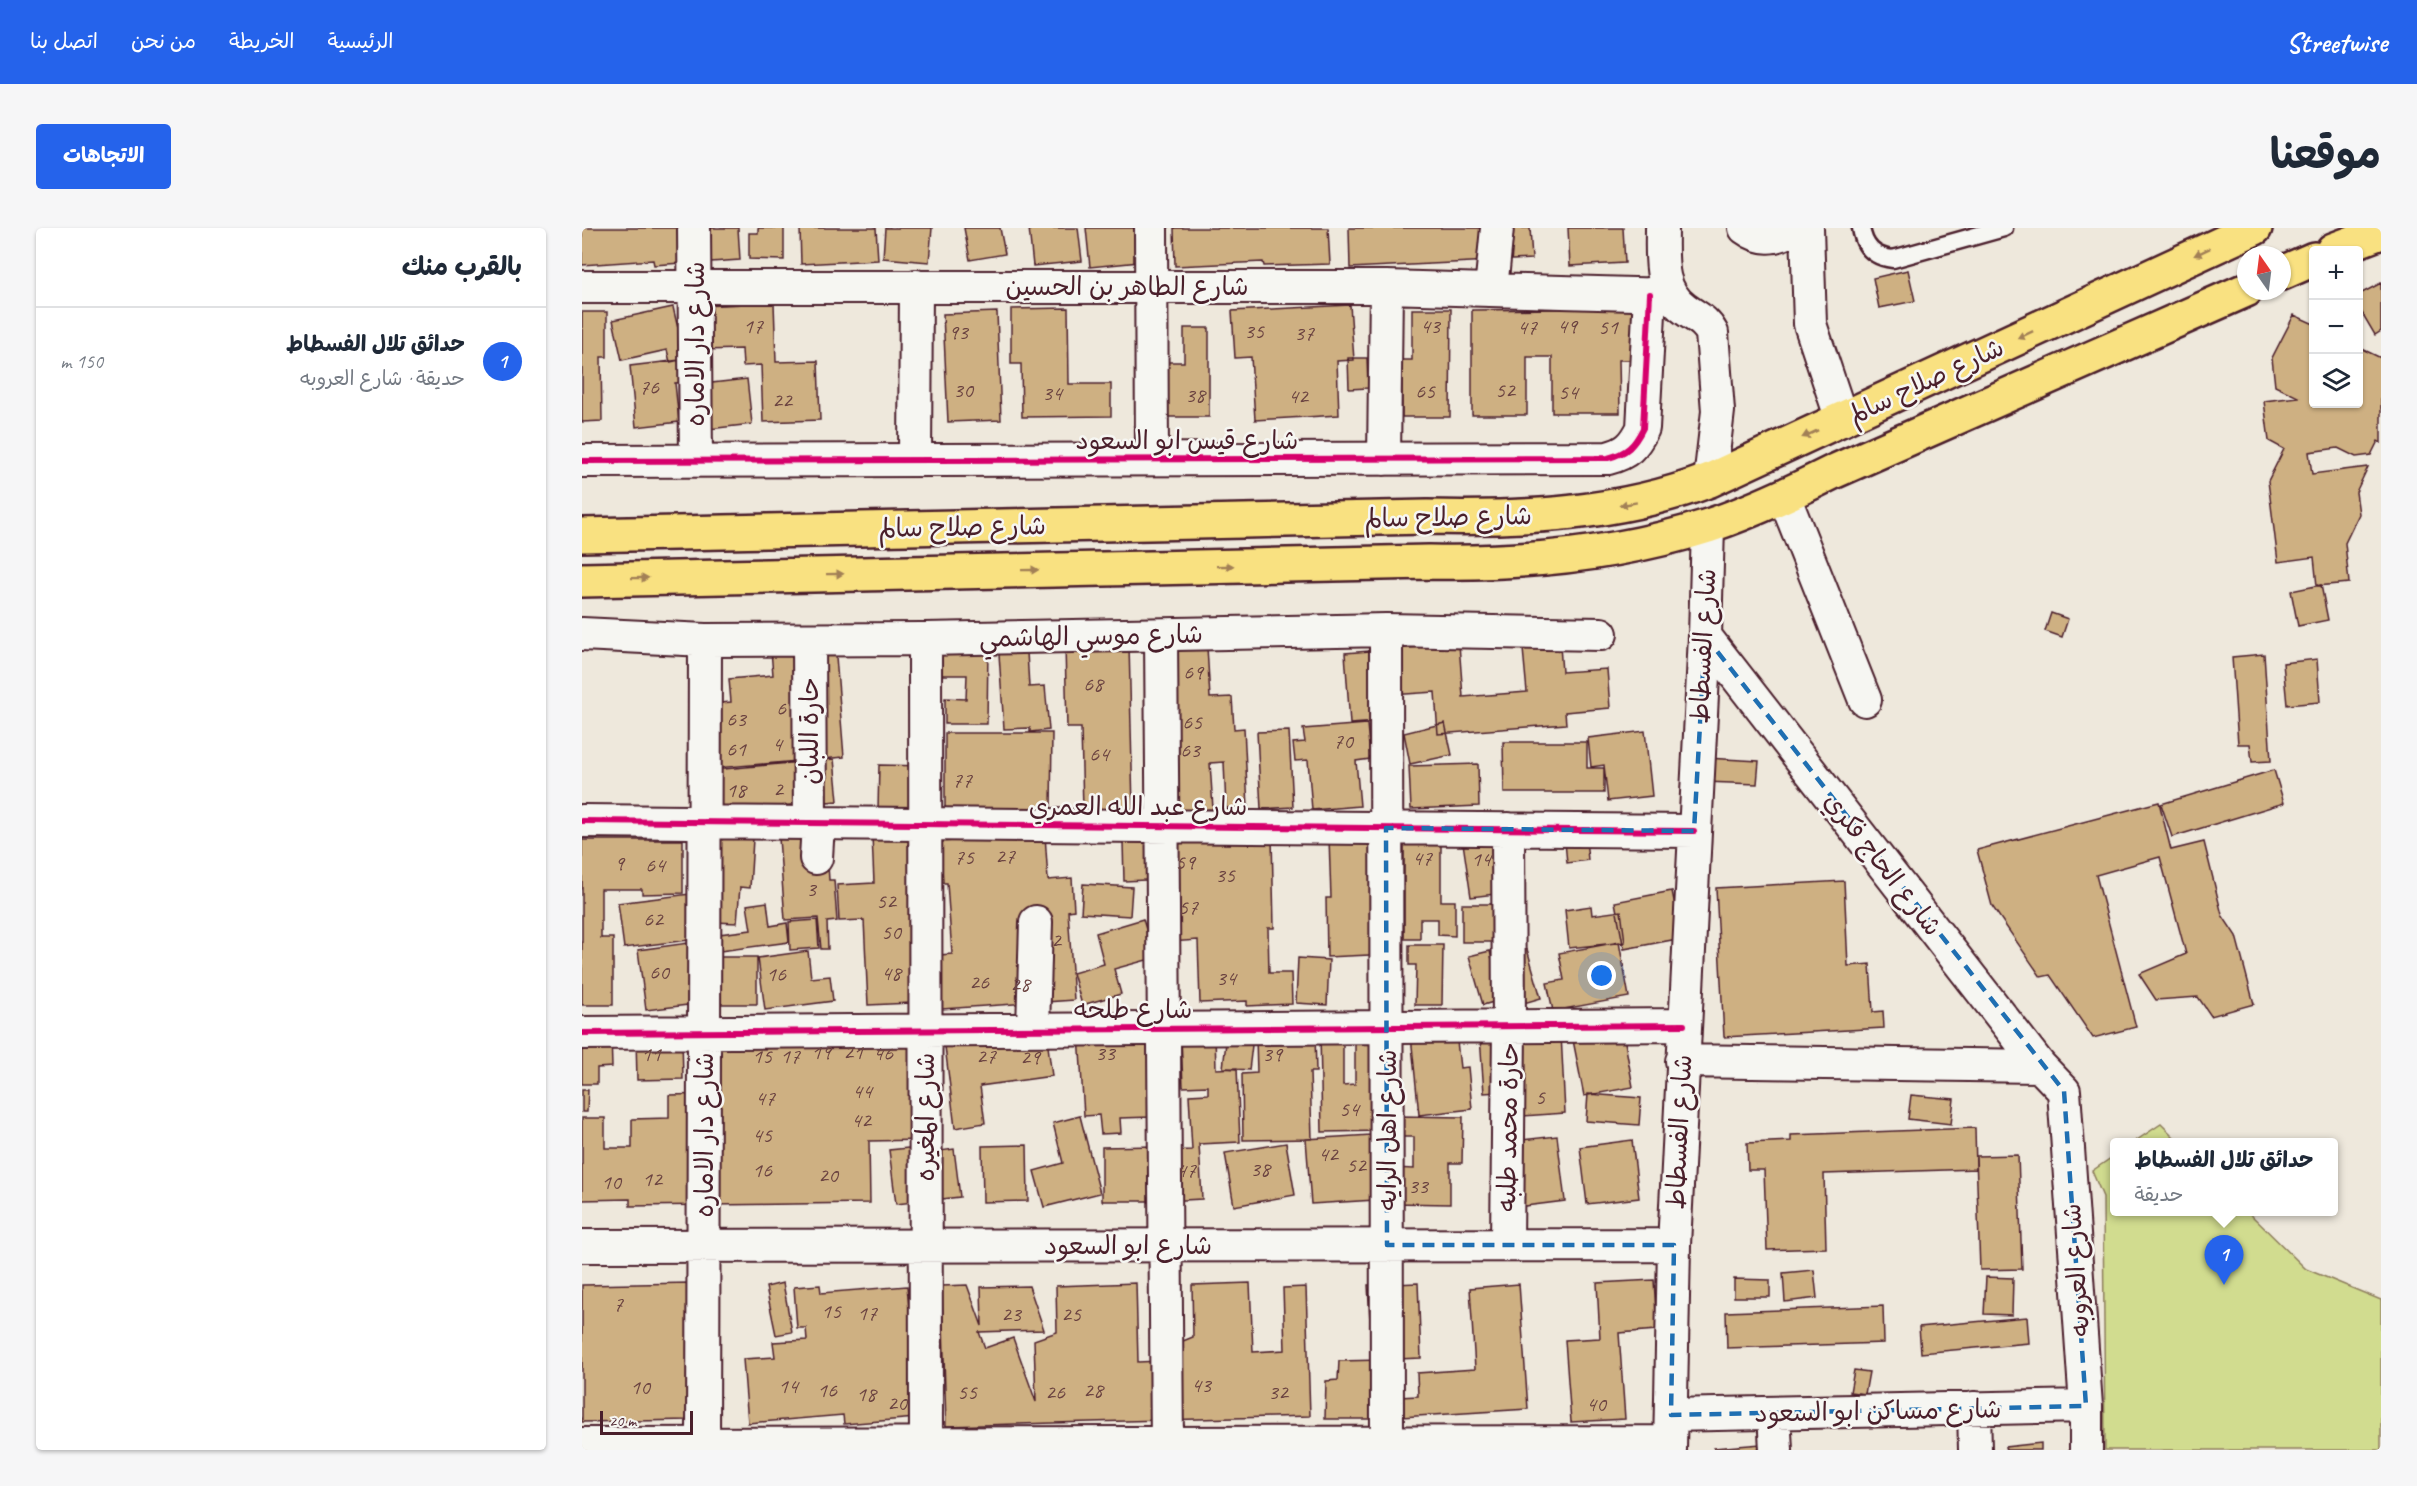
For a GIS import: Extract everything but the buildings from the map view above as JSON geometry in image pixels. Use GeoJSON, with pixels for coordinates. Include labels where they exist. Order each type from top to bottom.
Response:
{"type":"FeatureCollection","features":[{"type":"Feature","properties":{"kind":"highway","name":"شارع صلاح سالم"},"geometry":{"type":"LineString","coordinates":[[582,535],[1415,518],[1505,519],[1582,511],[1636,502],[1681,491],[1710,480],[2255,228]]}},
{"type":"Feature","properties":{"kind":"highway"},"geometry":{"type":"LineString","coordinates":[[2344,246],[2381,232]]}},
{"type":"Feature","properties":{"kind":"highway"},"geometry":{"type":"LineString","coordinates":[[2291,269],[2309,261]]}},
{"type":"Feature","properties":{"kind":"highway","name":"شارع صلاح سالم"},"geometry":{"type":"LineString","coordinates":[[582,580],[1528,561],[1627,546],[1708,526],[1784,496],[1833,472],[2237,294]]}},
{"type":"Feature","properties":{"kind":"street","name":"شارع دار الاماره"},"geometry":{"type":"LineString","coordinates":[[694,228],[696,460]]}},
{"type":"Feature","properties":{"kind":"street"},"geometry":{"type":"LineString","coordinates":[[1151,228],[1152,459]]}},
{"type":"Feature","properties":{"kind":"street"},"geometry":{"type":"LineString","coordinates":[[1491,290],[1497,228]]}},
{"type":"Feature","properties":{"kind":"street"},"geometry":{"type":"LineString","coordinates":[[1662,228],[1663,275],[1660,294],[1706,322],[1712,333],[1718,411],[1716,446],[1710,480]]}},
{"type":"Feature","properties":{"kind":"street"},"geometry":{"type":"LineString","coordinates":[[1745,228],[1754,235],[1768,237],[1783,235],[1793,228]]}},
{"type":"Feature","properties":{"kind":"street"},"geometry":{"type":"LineString","coordinates":[[1807,228],[1810,324],[1842,420]]}},
{"type":"Feature","properties":{"kind":"street","name":"شارع الطاهر بن الحسين"},"geometry":{"type":"LineString","coordinates":[[582,287],[695,285],[1386,286],[1660,294]]}},
{"type":"Feature","properties":{"kind":"street"},"geometry":{"type":"LineString","coordinates":[[915,460],[916,286]]}},
{"type":"Feature","properties":{"kind":"street"},"geometry":{"type":"LineString","coordinates":[[1384,459],[1386,286]]}},
{"type":"Feature","properties":{"kind":"street","name":"شارع قيس ابو السعود"},"geometry":{"type":"LineString","coordinates":[[582,461],[1608,458],[1625,453],[1635,444],[1643,428],[1660,294]]}},
{"type":"Feature","properties":{"kind":"street"},"geometry":{"type":"LineString","coordinates":[[1784,496],[1865,700]]}},
{"type":"Feature","properties":{"kind":"street","name":"شارع الفسطاط"},"geometry":{"type":"LineString","coordinates":[[1670,1436],[1674,1245],[1705,636],[1708,526]]}},
{"type":"Feature","properties":{"kind":"street","name":"شارع موسي الهاشمي"},"geometry":{"type":"LineString","coordinates":[[582,634],[705,640],[809,640],[1386,630],[1601,634]]}},
{"type":"Feature","properties":{"kind":"street","name":"شارع اهل الرايه"},"geometry":{"type":"LineString","coordinates":[[1386,630],[1387,1446]]}},
{"type":"Feature","properties":{"kind":"street"},"geometry":{"type":"LineString","coordinates":[[1161,635],[1167,1446]]}},
{"type":"Feature","properties":{"kind":"street","name":"شارع الحاج فكري"},"geometry":{"type":"LineString","coordinates":[[1705,636],[2040,1066],[2064,1091]]}},
{"type":"Feature","properties":{"kind":"street","name":"شارع المغيره"},"geometry":{"type":"LineString","coordinates":[[925,639],[926,1447]]}},
{"type":"Feature","properties":{"kind":"street","name":"شارع دار الاماره"},"geometry":{"type":"LineString","coordinates":[[703,1447],[705,640]]}},
{"type":"Feature","properties":{"kind":"street","name":"حارة اللبان"},"geometry":{"type":"LineString","coordinates":[[809,640],[816,858]]}},
{"type":"Feature","properties":{"kind":"street","name":"شارع عبد الله العمري"},"geometry":{"type":"LineString","coordinates":[[582,821],[1694,831]]}},
{"type":"Feature","properties":{"kind":"street","name":"حارة محمد طلبه"},"geometry":{"type":"LineString","coordinates":[[1507,1245],[1508,829]]}},
{"type":"Feature","properties":{"kind":"street"},"geometry":{"type":"LineString","coordinates":[[1033,1029],[1036,922]]}},
{"type":"Feature","properties":{"kind":"street","name":"شارع طلحه"},"geometry":{"type":"LineString","coordinates":[[582,1033],[1684,1025]]}},
{"type":"Feature","properties":{"kind":"street"},"geometry":{"type":"LineString","coordinates":[[1682,1061],[2040,1066]]}},
{"type":"Feature","properties":{"kind":"street","name":"شارع العروبه"},"geometry":{"type":"LineString","coordinates":[[2064,1091],[2086,1406],[2086,1450]]}},
{"type":"Feature","properties":{"kind":"street","name":"شارع ابو السعود"},"geometry":{"type":"LineString","coordinates":[[582,1246],[1674,1245]]}},
{"type":"Feature","properties":{"kind":"street","name":"شارع مساكن ابو السعود"},"geometry":{"type":"LineString","coordinates":[[582,1444],[703,1447],[1387,1446],[1670,1436],[1774,1413],[2086,1406]]}},
{"type":"Feature","properties":{"kind":"street"},"geometry":{"type":"LineString","coordinates":[[1974,1408],[1975,1450]]}},
{"type":"Feature","properties":{"kind":"street"},"geometry":{"type":"LineString","coordinates":[[1774,1413],[1776,1450]]}},
{"type":"Feature","properties":{"kind":"lane"},"geometry":{"type":"LineString","coordinates":[[1861,228],[1863,240],[1868,248],[1884,258],[1893,259],[1979,231],[2004,228]]}},
{"type":"Feature","properties":{"kind":"highlighted area"},"geometry":{"type":"Polygon","coordinates":[[[1705,636],[2064,1091],[2086,1406],[1671,1415],[1674,1245],[1387,1245],[1386,828],[1694,831],[1705,636]]]}},
{"type":"Feature","properties":{"kind":"green space"},"geometry":{"type":"Polygon","coordinates":[[[2161,1124],[2175,1138],[2140,1138],[2161,1124]]]}},
{"type":"Feature","properties":{"kind":"green space"},"geometry":{"type":"Polygon","coordinates":[[[2110,1159],[2110,1216],[2252,1216],[2306,1269],[2381,1300],[2381,1450],[2105,1450],[2103,1197],[2092,1171],[2110,1159]]]}},
{"type":"Feature","properties":{"kind":"cycle path"},"geometry":{"type":"LineString","coordinates":[[582,461],[1608,458],[1629,448],[1643,428],[1650,294]]}},
{"type":"Feature","properties":{"kind":"cycle path"},"geometry":{"type":"LineString","coordinates":[[582,821],[1694,831]]}},
{"type":"Feature","properties":{"kind":"cycle path"},"geometry":{"type":"LineString","coordinates":[[582,1033],[1684,1025]]}},
{"type":"Feature","properties":{"kind":"place","name":"حدائق تلال الفسطاط"},"geometry":{"type":"Point","coordinates":[2224,1285]}}]}
